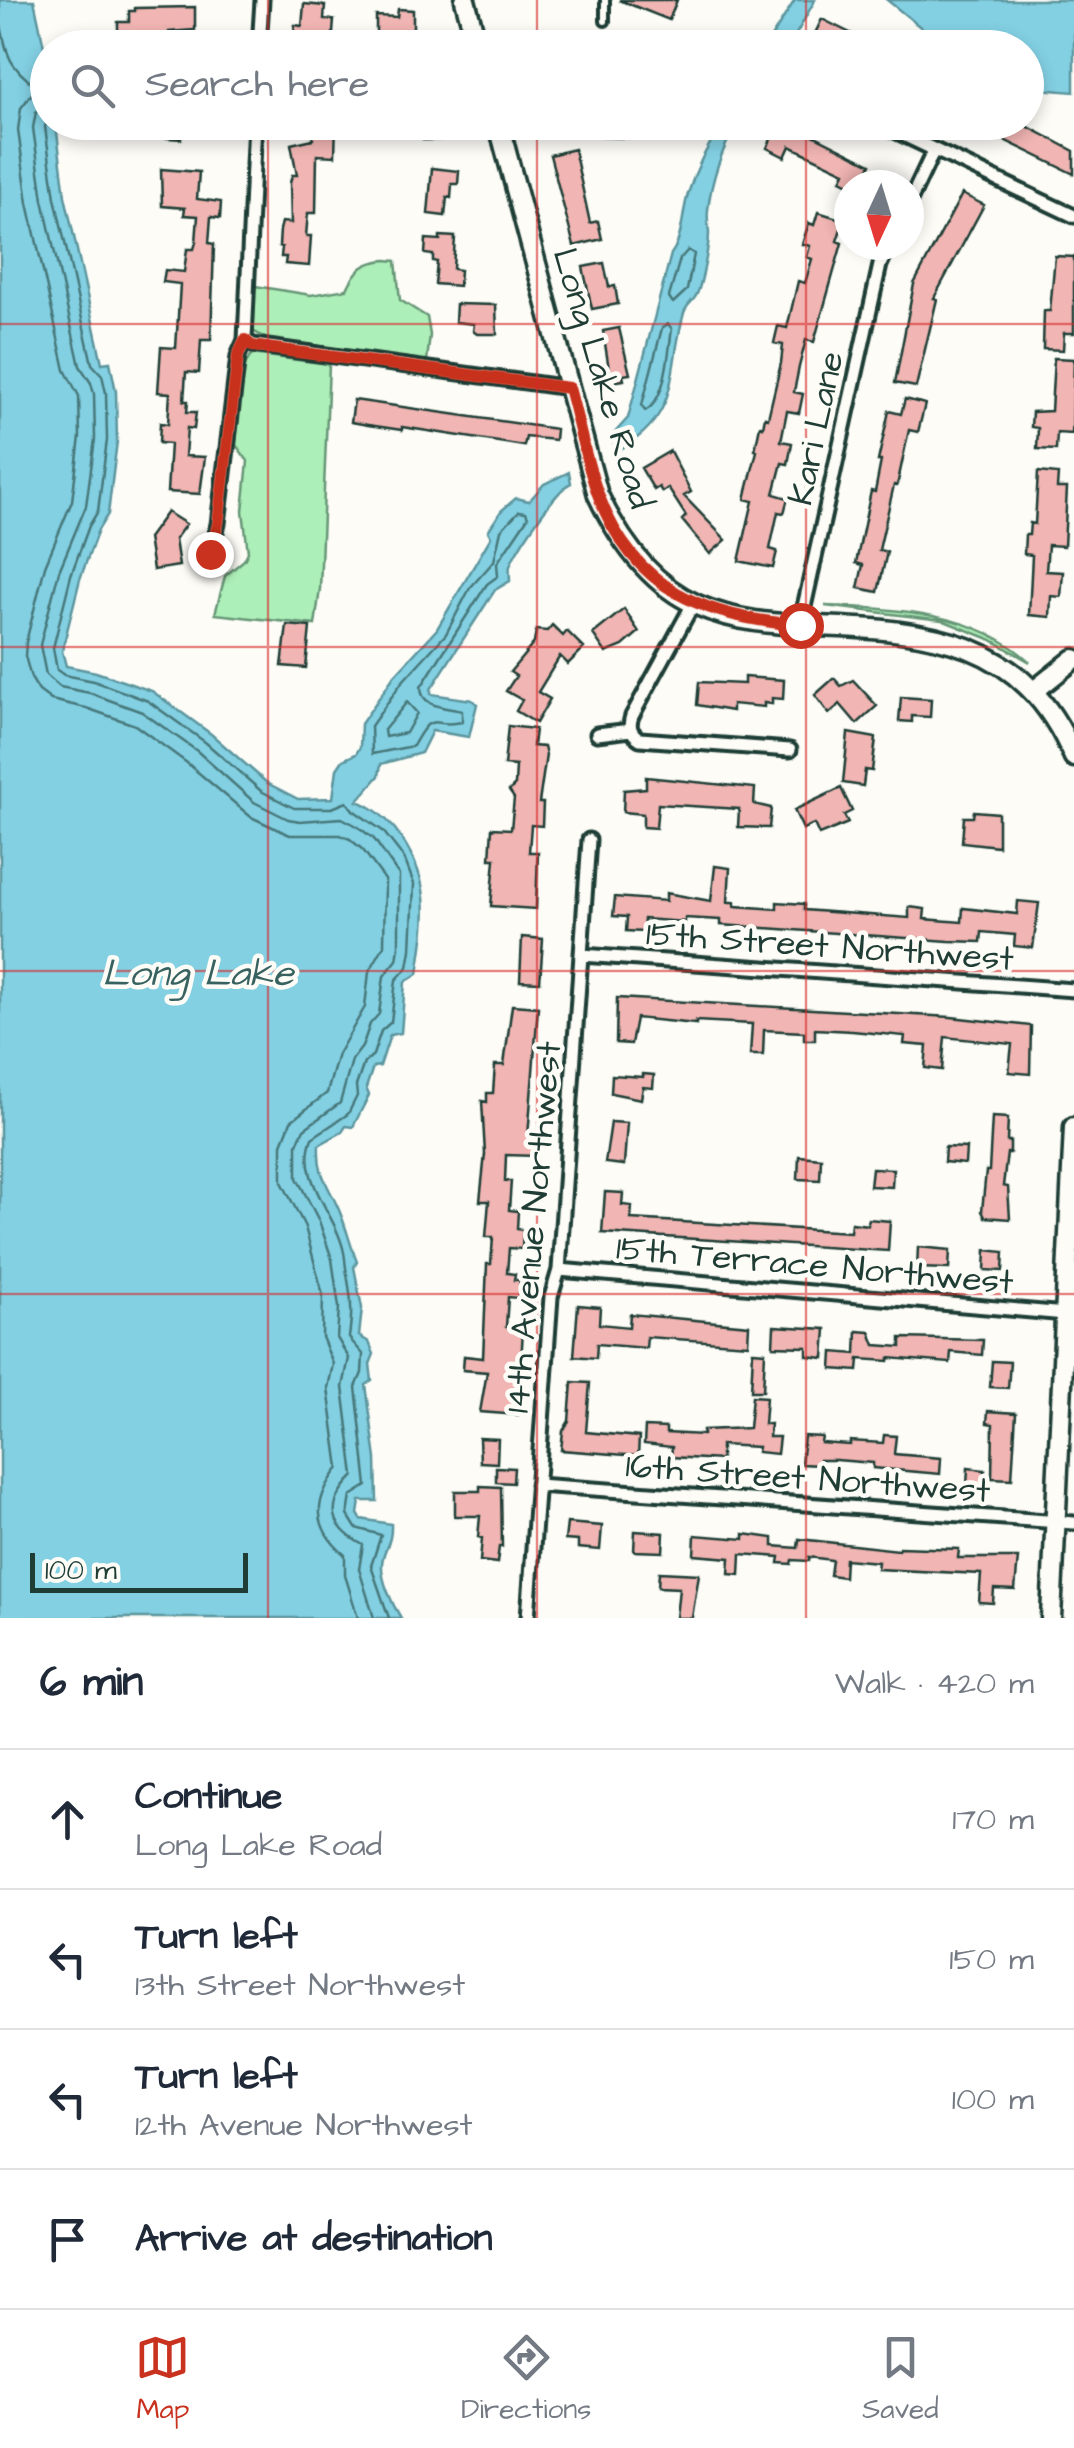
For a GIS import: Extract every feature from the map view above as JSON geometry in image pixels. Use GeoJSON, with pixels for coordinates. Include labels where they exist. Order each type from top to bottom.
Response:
{"type":"FeatureCollection","features":[{"type":"Feature","properties":{"kind":"street"},"geometry":{"type":"LineString","coordinates":[[261,30],[262,0]]}},
{"type":"Feature","properties":{"kind":"street"},"geometry":{"type":"LineString","coordinates":[[465,0],[473,30]]}},
{"type":"Feature","properties":{"kind":"street"},"geometry":{"type":"LineString","coordinates":[[210,554],[218,524],[238,356],[245,340],[254,140]]}},
{"type":"Feature","properties":{"kind":"street","name":"Long Lake Road"},"geometry":{"type":"LineString","coordinates":[[503,140],[598,494],[620,537],[655,577],[693,604],[742,619],[893,630],[950,640],[996,660],[1034,691],[1052,714],[1074,757]]}},
{"type":"Feature","properties":{"kind":"street"},"geometry":{"type":"LineString","coordinates":[[913,140],[1074,216]]}},
{"type":"Feature","properties":{"kind":"street"},"geometry":{"type":"LineString","coordinates":[[924,171],[934,150]]}},
{"type":"Feature","properties":{"kind":"street","name":"Kari Lane"},"geometry":{"type":"LineString","coordinates":[[800,625],[882,260]]}},
{"type":"Feature","properties":{"kind":"street"},"geometry":{"type":"LineString","coordinates":[[245,340],[252,346],[569,388]]}},
{"type":"Feature","properties":{"kind":"street"},"geometry":{"type":"LineString","coordinates":[[693,604],[632,716],[631,730],[640,740],[790,750]]}},
{"type":"Feature","properties":{"kind":"street"},"geometry":{"type":"LineString","coordinates":[[1034,691],[1074,659]]}},
{"type":"Feature","properties":{"kind":"street"},"geometry":{"type":"LineString","coordinates":[[598,734],[631,730]]}},
{"type":"Feature","properties":{"kind":"street","name":"14th Avenue Northwest"},"geometry":{"type":"LineString","coordinates":[[528,1618],[551,1296],[559,1270],[589,840]]}},
{"type":"Feature","properties":{"kind":"street","name":"15th Street Northwest"},"geometry":{"type":"LineString","coordinates":[[582,955],[1074,990]]}},
{"type":"Feature","properties":{"kind":"street"},"geometry":{"type":"LineString","coordinates":[[1051,1618],[1065,1522],[1066,1314],[1074,1126]]}},
{"type":"Feature","properties":{"kind":"street","name":"15th Terrace Northwest"},"geometry":{"type":"LineString","coordinates":[[559,1270],[1066,1314]]}},
{"type":"Feature","properties":{"kind":"street","name":"16th Street Northwest"},"geometry":{"type":"LineString","coordinates":[[537,1485],[1065,1522]]}},
{"type":"Feature","properties":{"kind":"lane"},"geometry":{"type":"LineString","coordinates":[[605,0],[605,21]]}},
{"type":"Feature","properties":{"kind":"green space"},"geometry":{"type":"Polygon","coordinates":[[[396,261],[400,300],[427,317],[427,361],[267,339],[253,331],[255,286],[311,295],[347,289],[362,268],[396,261]]]}},
{"type":"Feature","properties":{"kind":"green space"},"geometry":{"type":"Polygon","coordinates":[[[252,354],[329,364],[320,589],[315,625],[215,614],[225,576],[248,552],[243,511],[248,461],[236,445],[242,369],[252,354]]]}},
{"type":"Feature","properties":{"kind":"green space"},"geometry":{"type":"Polygon","coordinates":[[[825,606],[906,612],[960,623],[1009,645],[1030,662],[992,640],[942,620],[825,606]]]}},
{"type":"Feature","properties":{"kind":"water","name":"Long Lake"},"geometry":{"type":"Polygon","coordinates":[[[0,0],[34,0],[40,30],[30,30],[30,140],[58,140],[65,196],[102,363],[110,362],[116,392],[117,441],[108,514],[80,579],[62,651],[66,666],[152,691],[211,734],[267,783],[298,799],[333,798],[337,769],[360,747],[361,724],[394,676],[437,629],[491,537],[488,531],[501,511],[516,498],[529,501],[544,484],[569,472],[571,483],[528,534],[510,567],[510,581],[495,590],[431,689],[431,694],[477,704],[469,737],[432,731],[421,753],[381,764],[379,776],[357,801],[378,812],[407,847],[421,881],[425,915],[418,974],[405,982],[401,1033],[390,1035],[380,1066],[373,1067],[366,1088],[369,1095],[353,1127],[346,1126],[319,1145],[322,1174],[357,1262],[354,1267],[362,1308],[359,1336],[369,1342],[374,1354],[370,1364],[372,1381],[366,1385],[377,1501],[360,1501],[358,1514],[361,1519],[391,1524],[382,1570],[401,1618],[0,1618],[0,0]]]}},
{"type":"Feature","properties":{"kind":"water"},"geometry":{"type":"Polygon","coordinates":[[[795,0],[815,0],[798,30],[776,30],[795,0]]]}},
{"type":"Feature","properties":{"kind":"water"},"geometry":{"type":"Polygon","coordinates":[[[887,0],[1074,0],[1074,92],[1044,89],[1044,30],[924,30],[887,0]]]}},
{"type":"Feature","properties":{"kind":"water"},"geometry":{"type":"Polygon","coordinates":[[[712,140],[729,140],[708,210],[709,239],[703,273],[697,294],[684,313],[669,391],[652,423],[617,451],[611,437],[628,418],[686,201],[712,140]]]}},
{"type":"Feature","properties":{"kind":"building"},"geometry":{"type":"Polygon","coordinates":[[[619,0],[677,0],[669,20],[619,0]]]}},
{"type":"Feature","properties":{"kind":"building"},"geometry":{"type":"Polygon","coordinates":[[[304,4],[325,6],[324,19],[334,20],[333,30],[294,30],[295,25],[302,26],[304,4]]]}},
{"type":"Feature","properties":{"kind":"building"},"geometry":{"type":"Polygon","coordinates":[[[195,7],[195,30],[118,30],[118,22],[129,22],[129,11],[195,7]]]}},
{"type":"Feature","properties":{"kind":"building"},"geometry":{"type":"Polygon","coordinates":[[[398,9],[413,10],[413,30],[376,30],[376,16],[397,17],[398,9]]]}},
{"type":"Feature","properties":{"kind":"building"},"geometry":{"type":"Polygon","coordinates":[[[822,19],[844,30],[817,30],[822,19]]]}},
{"type":"Feature","properties":{"kind":"building"},"geometry":{"type":"Polygon","coordinates":[[[1044,135],[1074,151],[1074,174],[1004,140],[1044,140],[1044,135]]]}},
{"type":"Feature","properties":{"kind":"building"},"geometry":{"type":"Polygon","coordinates":[[[335,140],[335,156],[317,155],[316,213],[308,213],[306,236],[311,236],[309,266],[285,264],[286,257],[281,257],[279,246],[282,222],[291,223],[290,183],[292,175],[297,175],[291,144],[335,140]]]}},
{"type":"Feature","properties":{"kind":"building"},"geometry":{"type":"Polygon","coordinates":[[[771,140],[823,140],[871,164],[868,170],[841,170],[790,146],[785,157],[767,148],[771,140]]]}},
{"type":"Feature","properties":{"kind":"building"},"geometry":{"type":"Polygon","coordinates":[[[574,149],[590,223],[598,221],[602,239],[574,246],[550,155],[574,149]]]}},
{"type":"Feature","properties":{"kind":"building"},"geometry":{"type":"Polygon","coordinates":[[[432,168],[459,171],[458,184],[452,184],[451,198],[447,197],[445,216],[428,214],[432,168]]]}},
{"type":"Feature","properties":{"kind":"building"},"geometry":{"type":"Polygon","coordinates":[[[161,169],[199,172],[197,199],[221,202],[220,218],[211,217],[209,243],[214,244],[211,340],[201,340],[199,373],[186,372],[184,401],[188,401],[187,412],[196,412],[194,429],[187,428],[185,456],[205,457],[200,494],[167,492],[170,444],[159,443],[160,423],[168,424],[170,393],[158,392],[161,347],[176,348],[180,284],[163,282],[165,270],[184,272],[187,249],[194,249],[196,242],[198,216],[184,215],[185,208],[162,206],[161,169]]]}},
{"type":"Feature","properties":{"kind":"building"},"geometry":{"type":"Polygon","coordinates":[[[962,194],[984,205],[934,298],[937,299],[916,387],[895,383],[914,284],[962,194]]]}},
{"type":"Feature","properties":{"kind":"building"},"geometry":{"type":"Polygon","coordinates":[[[818,212],[834,217],[834,260],[837,260],[814,342],[806,340],[799,367],[794,392],[803,394],[799,413],[787,411],[781,441],[792,443],[788,464],[782,463],[774,494],[788,498],[784,513],[778,512],[770,549],[777,551],[773,568],[739,561],[753,501],[745,499],[760,426],[768,418],[781,363],[783,345],[774,343],[778,326],[787,328],[798,281],[805,283],[812,259],[807,257],[810,246],[802,244],[809,223],[814,225],[818,212]]]}},
{"type":"Feature","properties":{"kind":"building"},"geometry":{"type":"Polygon","coordinates":[[[440,236],[455,237],[453,269],[460,270],[459,286],[435,284],[437,262],[433,255],[425,254],[426,239],[440,240],[440,236]]]}},
{"type":"Feature","properties":{"kind":"building"},"geometry":{"type":"Polygon","coordinates":[[[1055,256],[1074,257],[1074,333],[1064,333],[1063,350],[1043,349],[1044,311],[1050,311],[1055,256]]]}},
{"type":"Feature","properties":{"kind":"building"},"geometry":{"type":"Polygon","coordinates":[[[604,263],[609,287],[615,286],[618,304],[592,309],[583,267],[604,263]]]}},
{"type":"Feature","properties":{"kind":"building"},"geometry":{"type":"Polygon","coordinates":[[[456,304],[496,305],[497,334],[477,334],[474,324],[455,322],[456,304]]]}},
{"type":"Feature","properties":{"kind":"building"},"geometry":{"type":"Polygon","coordinates":[[[619,328],[630,374],[623,375],[624,380],[611,382],[603,331],[619,328]]]}},
{"type":"Feature","properties":{"kind":"building"},"geometry":{"type":"Polygon","coordinates":[[[1054,358],[1074,359],[1072,434],[1057,433],[1056,450],[1037,449],[1038,428],[1031,427],[1032,412],[1051,411],[1054,358]]]}},
{"type":"Feature","properties":{"kind":"building"},"geometry":{"type":"Polygon","coordinates":[[[905,399],[925,404],[918,432],[909,430],[897,486],[894,485],[879,550],[887,552],[878,592],[858,588],[863,565],[856,563],[871,491],[875,492],[889,411],[901,414],[905,399]]]}},
{"type":"Feature","properties":{"kind":"building"},"geometry":{"type":"Polygon","coordinates":[[[354,400],[556,429],[555,440],[526,437],[524,446],[351,422],[354,400]]]}},
{"type":"Feature","properties":{"kind":"building"},"geometry":{"type":"Polygon","coordinates":[[[670,451],[691,492],[684,496],[726,540],[710,554],[682,520],[686,516],[668,488],[662,492],[659,487],[654,490],[641,468],[670,451]]]}},
{"type":"Feature","properties":{"kind":"building"},"geometry":{"type":"Polygon","coordinates":[[[1038,472],[1058,474],[1057,488],[1067,488],[1064,546],[1048,545],[1046,571],[1063,572],[1061,597],[1051,596],[1050,617],[1029,615],[1032,555],[1024,554],[1025,535],[1029,535],[1030,523],[1035,524],[1038,472]]]}},
{"type":"Feature","properties":{"kind":"building"},"geometry":{"type":"Polygon","coordinates":[[[167,512],[186,524],[175,539],[179,566],[153,570],[148,538],[167,512]]]}},
{"type":"Feature","properties":{"kind":"building"},"geometry":{"type":"Polygon","coordinates":[[[624,609],[639,632],[623,646],[606,653],[593,634],[624,609]]]}},
{"type":"Feature","properties":{"kind":"building"},"geometry":{"type":"Polygon","coordinates":[[[287,625],[310,627],[306,668],[282,666],[287,625]]]}},
{"type":"Feature","properties":{"kind":"building"},"geometry":{"type":"Polygon","coordinates":[[[552,625],[563,636],[567,631],[584,648],[568,664],[560,656],[538,692],[550,699],[536,723],[516,711],[522,700],[506,691],[516,676],[510,672],[534,643],[536,630],[547,631],[552,625]]]}},
{"type":"Feature","properties":{"kind":"building"},"geometry":{"type":"Polygon","coordinates":[[[744,677],[784,680],[783,699],[772,698],[772,704],[764,703],[764,707],[732,704],[732,711],[697,705],[699,682],[744,684],[744,677]]]}},
{"type":"Feature","properties":{"kind":"building"},"geometry":{"type":"Polygon","coordinates":[[[834,678],[841,686],[853,680],[877,706],[857,724],[840,704],[829,714],[815,695],[834,678]]]}},
{"type":"Feature","properties":{"kind":"building"},"geometry":{"type":"Polygon","coordinates":[[[901,697],[931,699],[930,717],[912,716],[912,722],[899,721],[901,697]]]}},
{"type":"Feature","properties":{"kind":"building"},"geometry":{"type":"Polygon","coordinates":[[[508,726],[535,729],[533,746],[544,747],[546,755],[539,803],[543,803],[542,826],[531,825],[529,852],[538,852],[536,909],[491,906],[495,859],[490,859],[492,828],[511,829],[514,798],[509,791],[515,785],[516,766],[504,765],[508,726]]]}},
{"type":"Feature","properties":{"kind":"building"},"geometry":{"type":"Polygon","coordinates":[[[848,733],[876,738],[872,771],[865,770],[863,786],[843,783],[848,733]]]}},
{"type":"Feature","properties":{"kind":"building"},"geometry":{"type":"Polygon","coordinates":[[[646,777],[755,788],[754,804],[771,808],[769,828],[738,827],[739,809],[658,804],[656,828],[643,827],[643,814],[623,812],[624,790],[646,788],[646,777]]]}},
{"type":"Feature","properties":{"kind":"building"},"geometry":{"type":"Polygon","coordinates":[[[841,788],[852,811],[844,815],[848,823],[819,835],[814,824],[803,829],[794,810],[841,788]]]}},
{"type":"Feature","properties":{"kind":"building"},"geometry":{"type":"Polygon","coordinates":[[[974,811],[998,813],[998,846],[962,842],[964,817],[973,817],[974,811]]]}},
{"type":"Feature","properties":{"kind":"building"},"geometry":{"type":"Polygon","coordinates":[[[715,866],[730,868],[728,902],[735,902],[735,906],[777,909],[777,902],[804,904],[804,910],[909,918],[909,907],[925,909],[924,919],[962,922],[963,908],[1017,914],[1018,901],[1039,903],[1033,948],[1014,946],[1015,935],[982,932],[981,942],[949,941],[721,925],[721,920],[685,918],[685,922],[644,919],[643,932],[626,931],[627,917],[613,916],[615,897],[666,901],[666,893],[711,901],[715,866]]]}},
{"type":"Feature","properties":{"kind":"building"},"geometry":{"type":"Polygon","coordinates":[[[522,937],[543,939],[540,982],[520,981],[522,937]]]}},
{"type":"Feature","properties":{"kind":"building"},"geometry":{"type":"Polygon","coordinates":[[[617,998],[951,1017],[1031,1026],[1030,1074],[1009,1072],[1012,1044],[945,1037],[942,1070],[925,1068],[927,1046],[904,1044],[905,1036],[852,1031],[815,1029],[815,1040],[804,1040],[804,1032],[764,1030],[763,1055],[750,1055],[752,1024],[636,1018],[631,1044],[616,1043],[617,998]]]}},
{"type":"Feature","properties":{"kind":"building"},"geometry":{"type":"Polygon","coordinates":[[[512,1005],[538,1007],[528,1137],[538,1138],[537,1156],[506,1155],[505,1181],[511,1181],[509,1210],[518,1211],[517,1229],[523,1230],[522,1249],[509,1248],[507,1273],[520,1280],[519,1298],[508,1297],[506,1327],[523,1329],[518,1415],[480,1412],[487,1372],[463,1370],[464,1356],[483,1358],[487,1264],[491,1264],[493,1237],[486,1237],[489,1201],[480,1201],[485,1154],[482,1101],[487,1102],[487,1093],[493,1093],[495,1065],[504,1065],[512,1005]]]}},
{"type":"Feature","properties":{"kind":"building"},"geometry":{"type":"Polygon","coordinates":[[[612,1075],[654,1075],[653,1088],[643,1087],[641,1099],[611,1093],[612,1075]]]}},
{"type":"Feature","properties":{"kind":"building"},"geometry":{"type":"Polygon","coordinates":[[[992,1117],[1008,1118],[1010,1153],[1003,1186],[1008,1187],[1010,1219],[985,1217],[982,1211],[992,1117]]]}},
{"type":"Feature","properties":{"kind":"building"},"geometry":{"type":"Polygon","coordinates":[[[611,1122],[627,1123],[624,1165],[605,1163],[611,1122]]]}},
{"type":"Feature","properties":{"kind":"building"},"geometry":{"type":"Polygon","coordinates":[[[945,1147],[966,1148],[965,1164],[944,1162],[945,1147]]]}},
{"type":"Feature","properties":{"kind":"building"},"geometry":{"type":"Polygon","coordinates":[[[799,1156],[821,1158],[820,1180],[798,1179],[799,1156]]]}},
{"type":"Feature","properties":{"kind":"building"},"geometry":{"type":"Polygon","coordinates":[[[872,1168],[893,1169],[892,1187],[870,1186],[872,1168]]]}},
{"type":"Feature","properties":{"kind":"building"},"geometry":{"type":"Polygon","coordinates":[[[605,1192],[623,1193],[622,1205],[632,1206],[631,1219],[850,1232],[851,1223],[868,1225],[868,1219],[890,1221],[888,1251],[602,1233],[605,1192]]]}},
{"type":"Feature","properties":{"kind":"building"},"geometry":{"type":"Polygon","coordinates":[[[918,1247],[950,1250],[949,1269],[917,1268],[918,1247]]]}},
{"type":"Feature","properties":{"kind":"building"},"geometry":{"type":"Polygon","coordinates":[[[986,1250],[1004,1252],[1003,1271],[985,1270],[986,1250]]]}},
{"type":"Feature","properties":{"kind":"building"},"geometry":{"type":"Polygon","coordinates":[[[578,1305],[600,1307],[599,1324],[629,1327],[630,1314],[749,1325],[748,1344],[647,1337],[646,1348],[597,1344],[596,1358],[574,1356],[578,1305]]]}},
{"type":"Feature","properties":{"kind":"building"},"geometry":{"type":"Polygon","coordinates":[[[774,1326],[826,1329],[824,1358],[807,1356],[807,1347],[773,1346],[774,1326]]]}},
{"type":"Feature","properties":{"kind":"building"},"geometry":{"type":"Polygon","coordinates":[[[857,1331],[870,1332],[875,1345],[901,1347],[901,1338],[983,1340],[982,1355],[951,1352],[950,1363],[859,1359],[858,1371],[832,1369],[833,1352],[856,1354],[857,1331]]]}},
{"type":"Feature","properties":{"kind":"building"},"geometry":{"type":"Polygon","coordinates":[[[753,1351],[765,1352],[763,1391],[751,1391],[753,1351]]]}},
{"type":"Feature","properties":{"kind":"building"},"geometry":{"type":"Polygon","coordinates":[[[992,1361],[1010,1362],[1008,1388],[990,1387],[992,1361]]]}},
{"type":"Feature","properties":{"kind":"building"},"geometry":{"type":"Polygon","coordinates":[[[572,1382],[590,1383],[586,1432],[639,1437],[638,1456],[561,1450],[563,1431],[569,1421],[572,1382]]]}},
{"type":"Feature","properties":{"kind":"building"},"geometry":{"type":"Polygon","coordinates":[[[752,1396],[766,1397],[764,1424],[770,1424],[769,1437],[779,1437],[777,1454],[757,1452],[758,1447],[721,1445],[721,1460],[671,1457],[672,1447],[644,1444],[645,1427],[666,1428],[666,1433],[703,1435],[703,1430],[749,1428],[752,1396]]]}},
{"type":"Feature","properties":{"kind":"building"},"geometry":{"type":"Polygon","coordinates":[[[988,1411],[1016,1413],[1012,1479],[992,1478],[993,1424],[987,1423],[988,1411]]]}},
{"type":"Feature","properties":{"kind":"building"},"geometry":{"type":"Polygon","coordinates":[[[884,1435],[896,1436],[894,1454],[941,1458],[940,1474],[836,1460],[820,1460],[820,1465],[801,1464],[804,1436],[822,1437],[821,1443],[850,1445],[850,1441],[883,1443],[884,1435]]]}},
{"type":"Feature","properties":{"kind":"building"},"geometry":{"type":"Polygon","coordinates":[[[479,1438],[498,1439],[497,1463],[480,1462],[479,1438]]]}},
{"type":"Feature","properties":{"kind":"building"},"geometry":{"type":"Polygon","coordinates":[[[496,1467],[514,1468],[513,1483],[496,1482],[496,1467]]]}},
{"type":"Feature","properties":{"kind":"building"},"geometry":{"type":"Polygon","coordinates":[[[968,1468],[985,1470],[984,1487],[967,1486],[968,1468]]]}},
{"type":"Feature","properties":{"kind":"building"},"geometry":{"type":"Polygon","coordinates":[[[480,1486],[501,1487],[502,1547],[497,1563],[480,1561],[480,1516],[455,1516],[455,1491],[480,1491],[480,1486]]]}},
{"type":"Feature","properties":{"kind":"building"},"geometry":{"type":"Polygon","coordinates":[[[567,1523],[602,1526],[600,1550],[578,1548],[578,1541],[565,1540],[567,1523]]]}},
{"type":"Feature","properties":{"kind":"building"},"geometry":{"type":"Polygon","coordinates":[[[635,1531],[664,1533],[663,1552],[634,1551],[635,1531]]]}},
{"type":"Feature","properties":{"kind":"building"},"geometry":{"type":"Polygon","coordinates":[[[744,1534],[773,1538],[773,1546],[798,1548],[799,1539],[898,1550],[959,1549],[958,1558],[1018,1558],[1015,1590],[994,1589],[993,1603],[979,1602],[981,1574],[877,1569],[878,1562],[845,1559],[844,1577],[830,1575],[832,1560],[809,1557],[809,1561],[792,1560],[791,1564],[779,1563],[780,1557],[741,1554],[740,1575],[729,1574],[730,1558],[694,1555],[695,1535],[744,1539],[744,1534]]]}},
{"type":"Feature","properties":{"kind":"building"},"geometry":{"type":"Polygon","coordinates":[[[659,1572],[699,1574],[692,1618],[676,1618],[679,1588],[658,1587],[659,1572]]]}},
{"type":"Feature","properties":{"kind":"route"},"geometry":{"type":"LineString","coordinates":[[210,554],[218,524],[238,356],[245,340],[252,346],[569,388],[598,494],[620,537],[636,558],[693,604],[755,622],[800,625]]}}]}
